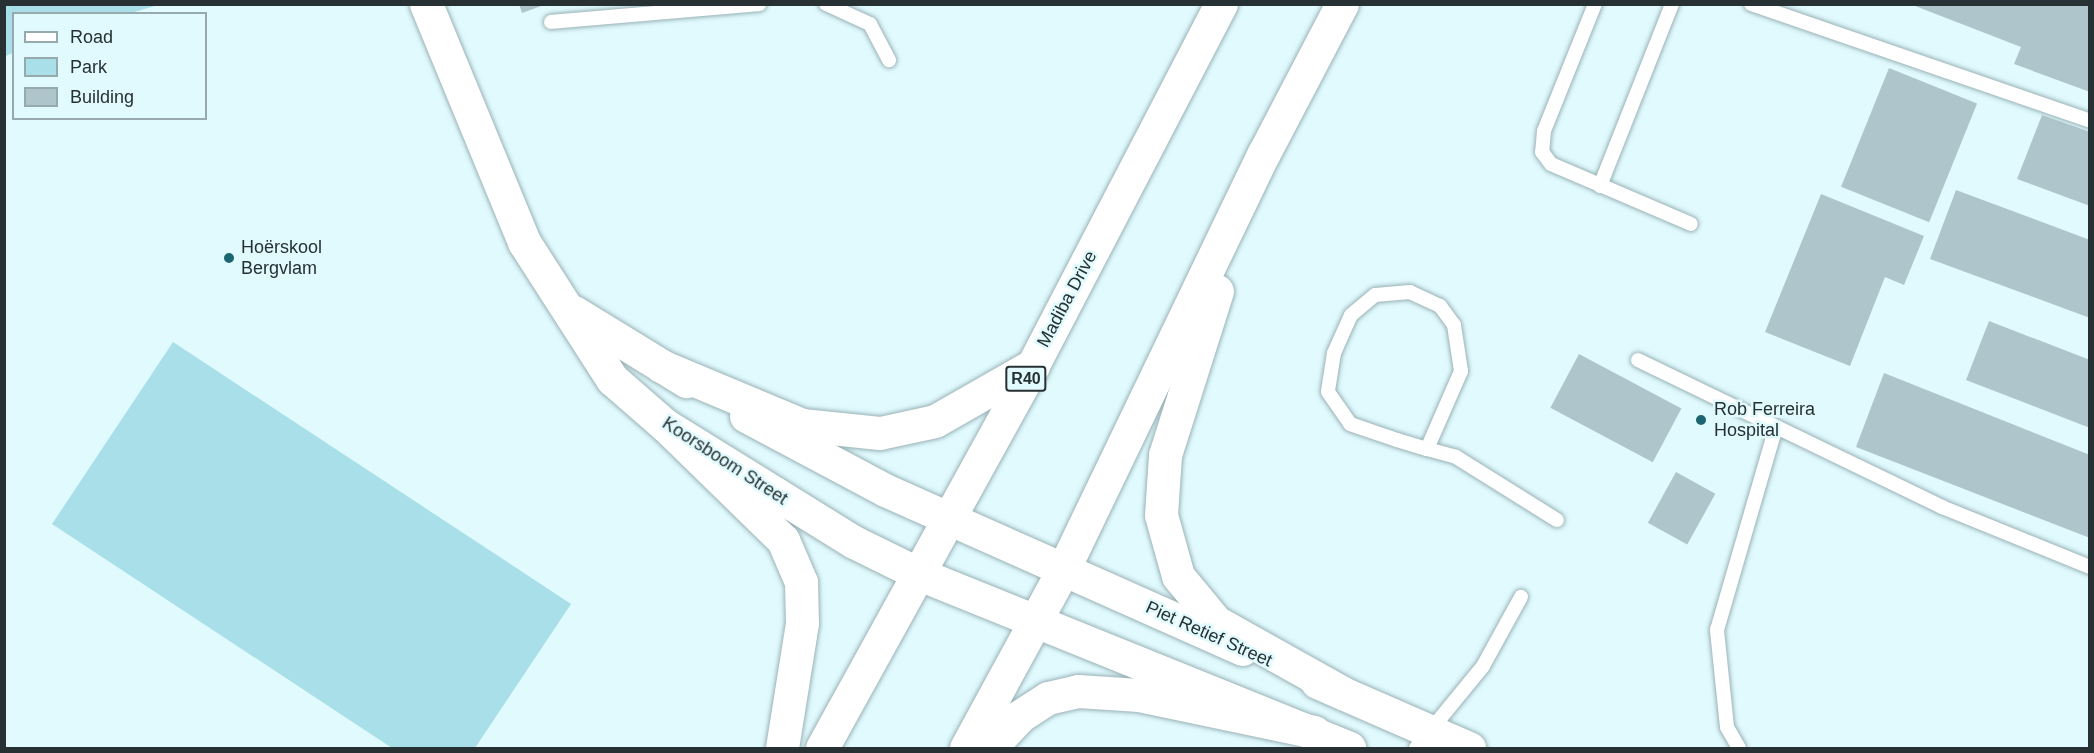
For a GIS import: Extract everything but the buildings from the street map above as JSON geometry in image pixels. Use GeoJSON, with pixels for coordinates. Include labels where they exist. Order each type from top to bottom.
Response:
{"type":"FeatureCollection","features":[{"type":"Feature","properties":{"kind":"main road","name":"Koorsboom Street"},"geometry":{"type":"LineString","coordinates":[[426,4],[524,242],[612,380],[665,425],[854,542],[919,574]]}},
{"type":"Feature","properties":{"kind":"main road","name":"Madiba Drive"},"geometry":{"type":"LineString","coordinates":[[822,748],[1033,365],[1221,4]]}},
{"type":"Feature","properties":{"kind":"main road"},"geometry":{"type":"LineString","coordinates":[[966,748],[1063,570],[1264,153],[1342,4]]}},
{"type":"Feature","properties":{"kind":"main road"},"geometry":{"type":"LineString","coordinates":[[1264,153],[1170,430],[1161,515],[1179,576],[1216,622],[1343,693]]}},
{"type":"Feature","properties":{"kind":"main road","name":"Koorsboom Street"},"geometry":{"type":"LineString","coordinates":[[567,307],[716,401],[950,519]]}},
{"type":"Feature","properties":{"kind":"main road"},"geometry":{"type":"LineString","coordinates":[[661,366],[802,425],[880,433],[935,421],[1033,365]]}},
{"type":"Feature","properties":{"kind":"main road"},"geometry":{"type":"LineString","coordinates":[[665,425],[783,540],[801,582],[802,623],[782,748]]}},
{"type":"Feature","properties":{"kind":"main road","name":"Piet Retief Street"},"geometry":{"type":"LineString","coordinates":[[950,519],[1343,693],[1422,740],[1469,748]]}},
{"type":"Feature","properties":{"kind":"main road"},"geometry":{"type":"LineString","coordinates":[[919,574],[1034,623],[1314,732],[1349,748]]}},
{"type":"Feature","properties":{"kind":"main road"},"geometry":{"type":"LineString","coordinates":[[990,748],[1020,716],[1048,698],[1077,691],[1139,695],[1314,732]]}},
{"type":"Feature","properties":{"kind":"lane"},"geometry":{"type":"LineString","coordinates":[[551,22],[759,4]]}},
{"type":"Feature","properties":{"kind":"lane"},"geometry":{"type":"LineString","coordinates":[[826,4],[870,24],[889,60]]}},
{"type":"Feature","properties":{"kind":"lane"},"geometry":{"type":"LineString","coordinates":[[1595,4],[1544,131],[1542,152],[1551,164],[1691,224]]}},
{"type":"Feature","properties":{"kind":"lane"},"geometry":{"type":"LineString","coordinates":[[1600,186],[1672,4]]}},
{"type":"Feature","properties":{"kind":"lane"},"geometry":{"type":"LineString","coordinates":[[1750,4],[2090,121]]}},
{"type":"Feature","properties":{"kind":"lane"},"geometry":{"type":"LineString","coordinates":[[1427,449],[1461,371],[1455,325],[1440,306],[1410,292],[1375,295],[1351,315],[1334,353],[1328,392],[1350,424],[1427,449],[1456,458],[1557,520]]}},
{"type":"Feature","properties":{"kind":"lane"},"geometry":{"type":"LineString","coordinates":[[1638,360],[1942,507],[2090,567]]}},
{"type":"Feature","properties":{"kind":"lane"},"geometry":{"type":"LineString","coordinates":[[1739,748],[1727,727],[1716,630],[1776,427]]}},
{"type":"Feature","properties":{"kind":"lane"},"geometry":{"type":"LineString","coordinates":[[1422,740],[1483,666],[1521,597]]}},
{"type":"Feature","properties":{"kind":"green space"},"geometry":{"type":"Polygon","coordinates":[[[5,4],[158,5],[134,12],[12,12],[12,53],[5,56],[5,4]]]}},
{"type":"Feature","properties":{"kind":"green space"},"geometry":{"type":"Polygon","coordinates":[[[173,342],[571,604],[475,748],[392,748],[52,524],[173,342]]]}},
{"type":"Feature","properties":{"kind":"place","name":"Hoërskool Bergvlam"},"geometry":{"type":"Point","coordinates":[229,258]}},
{"type":"Feature","properties":{"kind":"place","name":"Rob Ferreira Hospital"},"geometry":{"type":"Point","coordinates":[1701,420]}}]}
